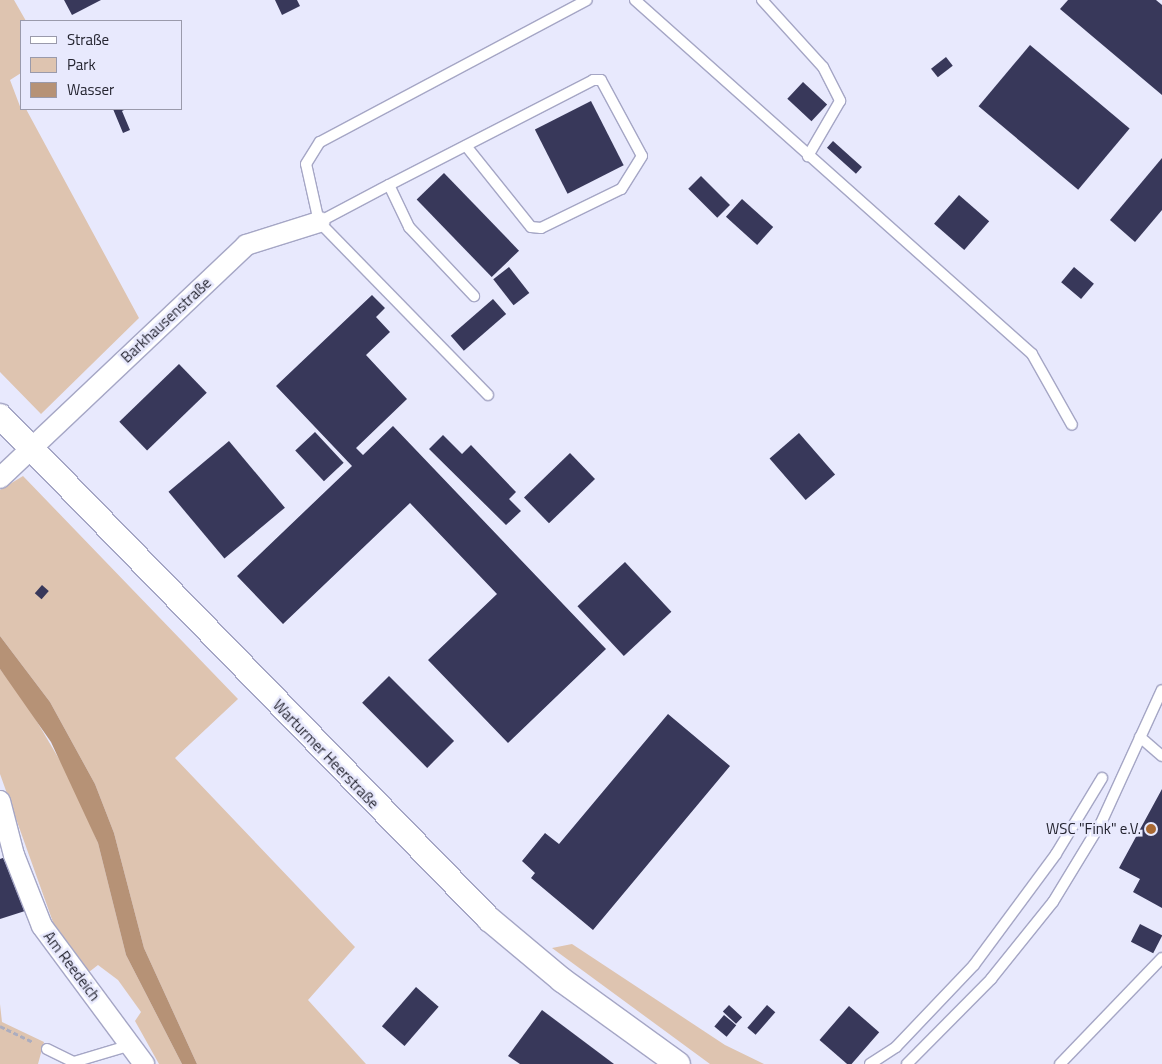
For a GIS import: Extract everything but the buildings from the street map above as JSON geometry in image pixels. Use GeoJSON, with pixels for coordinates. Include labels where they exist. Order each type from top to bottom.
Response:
{"type":"FeatureCollection","features":[{"type":"Feature","properties":{"kind":"street","name":"Barkhausenstraße"},"geometry":{"type":"LineString","coordinates":[[31,447],[246,245],[319,222]]}},
{"type":"Feature","properties":{"kind":"street","name":"Warturmer Heerstraße"},"geometry":{"type":"LineString","coordinates":[[0,416],[489,919],[562,980],[678,1064]]}},
{"type":"Feature","properties":{"kind":"street"},"geometry":{"type":"LineString","coordinates":[[0,478],[31,447]]}},
{"type":"Feature","properties":{"kind":"street","name":"Am Reedeich"},"geometry":{"type":"LineString","coordinates":[[0,801],[14,855],[42,926],[133,1044],[144,1064]]}},
{"type":"Feature","properties":{"kind":"lane"},"geometry":{"type":"LineString","coordinates":[[488,396],[319,222],[306,164],[320,142],[587,0]]}},
{"type":"Feature","properties":{"kind":"lane"},"geometry":{"type":"LineString","coordinates":[[762,0],[823,67],[840,101],[808,156]]}},
{"type":"Feature","properties":{"kind":"lane"},"geometry":{"type":"LineString","coordinates":[[638,1],[808,156],[1032,354],[1072,425]]}},
{"type":"Feature","properties":{"kind":"lane"},"geometry":{"type":"LineString","coordinates":[[319,222],[466,146],[601,80],[642,156],[621,189],[541,228],[531,227],[466,146]]}},
{"type":"Feature","properties":{"kind":"lane"},"geometry":{"type":"LineString","coordinates":[[389,185],[409,227],[474,296]]}},
{"type":"Feature","properties":{"kind":"lane"},"geometry":{"type":"LineString","coordinates":[[906,1064],[991,979],[1053,902],[1100,823],[1162,690]]}},
{"type":"Feature","properties":{"kind":"lane"},"geometry":{"type":"LineString","coordinates":[[1140,737],[1162,756]]}},
{"type":"Feature","properties":{"kind":"lane"},"geometry":{"type":"LineString","coordinates":[[870,1064],[896,1047],[974,965],[1056,854],[1102,778]]}},
{"type":"Feature","properties":{"kind":"lane"},"geometry":{"type":"LineString","coordinates":[[1060,1064],[1162,958]]}},
{"type":"Feature","properties":{"kind":"lane"},"geometry":{"type":"LineString","coordinates":[[47,1049],[74,1062],[133,1044]]}},
{"type":"Feature","properties":{"kind":"path"},"geometry":{"type":"LineString","coordinates":[[0,1026],[47,1049]]}},
{"type":"Feature","properties":{"kind":"green space"},"geometry":{"type":"Polygon","coordinates":[[[0,0],[14,0],[25,20],[20,20],[20,74],[10,80],[20,110],[27,110],[139,318],[41,414],[0,372],[0,0]]]}},
{"type":"Feature","properties":{"kind":"green space"},"geometry":{"type":"Polygon","coordinates":[[[23,476],[238,699],[175,758],[355,947],[308,1000],[366,1064],[197,1064],[144,948],[114,833],[95,784],[50,702],[0,636],[0,490],[23,476]]]}},
{"type":"Feature","properties":{"kind":"green space"},"geometry":{"type":"Polygon","coordinates":[[[0,669],[26,703],[72,781],[98,843],[126,955],[182,1064],[159,1064],[135,1021],[141,1012],[118,980],[98,965],[89,972],[54,925],[0,774],[0,669]]]}},
{"type":"Feature","properties":{"kind":"green space"},"geometry":{"type":"Polygon","coordinates":[[[572,944],[725,1045],[764,1064],[710,1064],[552,948],[572,944]]]}},
{"type":"Feature","properties":{"kind":"green space"},"geometry":{"type":"Polygon","coordinates":[[[0,1004],[2,1022],[44,1042],[38,1064],[0,1064],[0,1004]]]}},
{"type":"Feature","properties":{"kind":"water"},"geometry":{"type":"Polygon","coordinates":[[[0,636],[50,702],[95,784],[114,833],[144,948],[197,1064],[182,1064],[126,955],[98,843],[51,742],[0,669],[0,636]]]}},
{"type":"Feature","properties":{"kind":"place","name":"WSC \"Fink\" e.V."},"geometry":{"type":"Point","coordinates":[1151,829]}}]}
